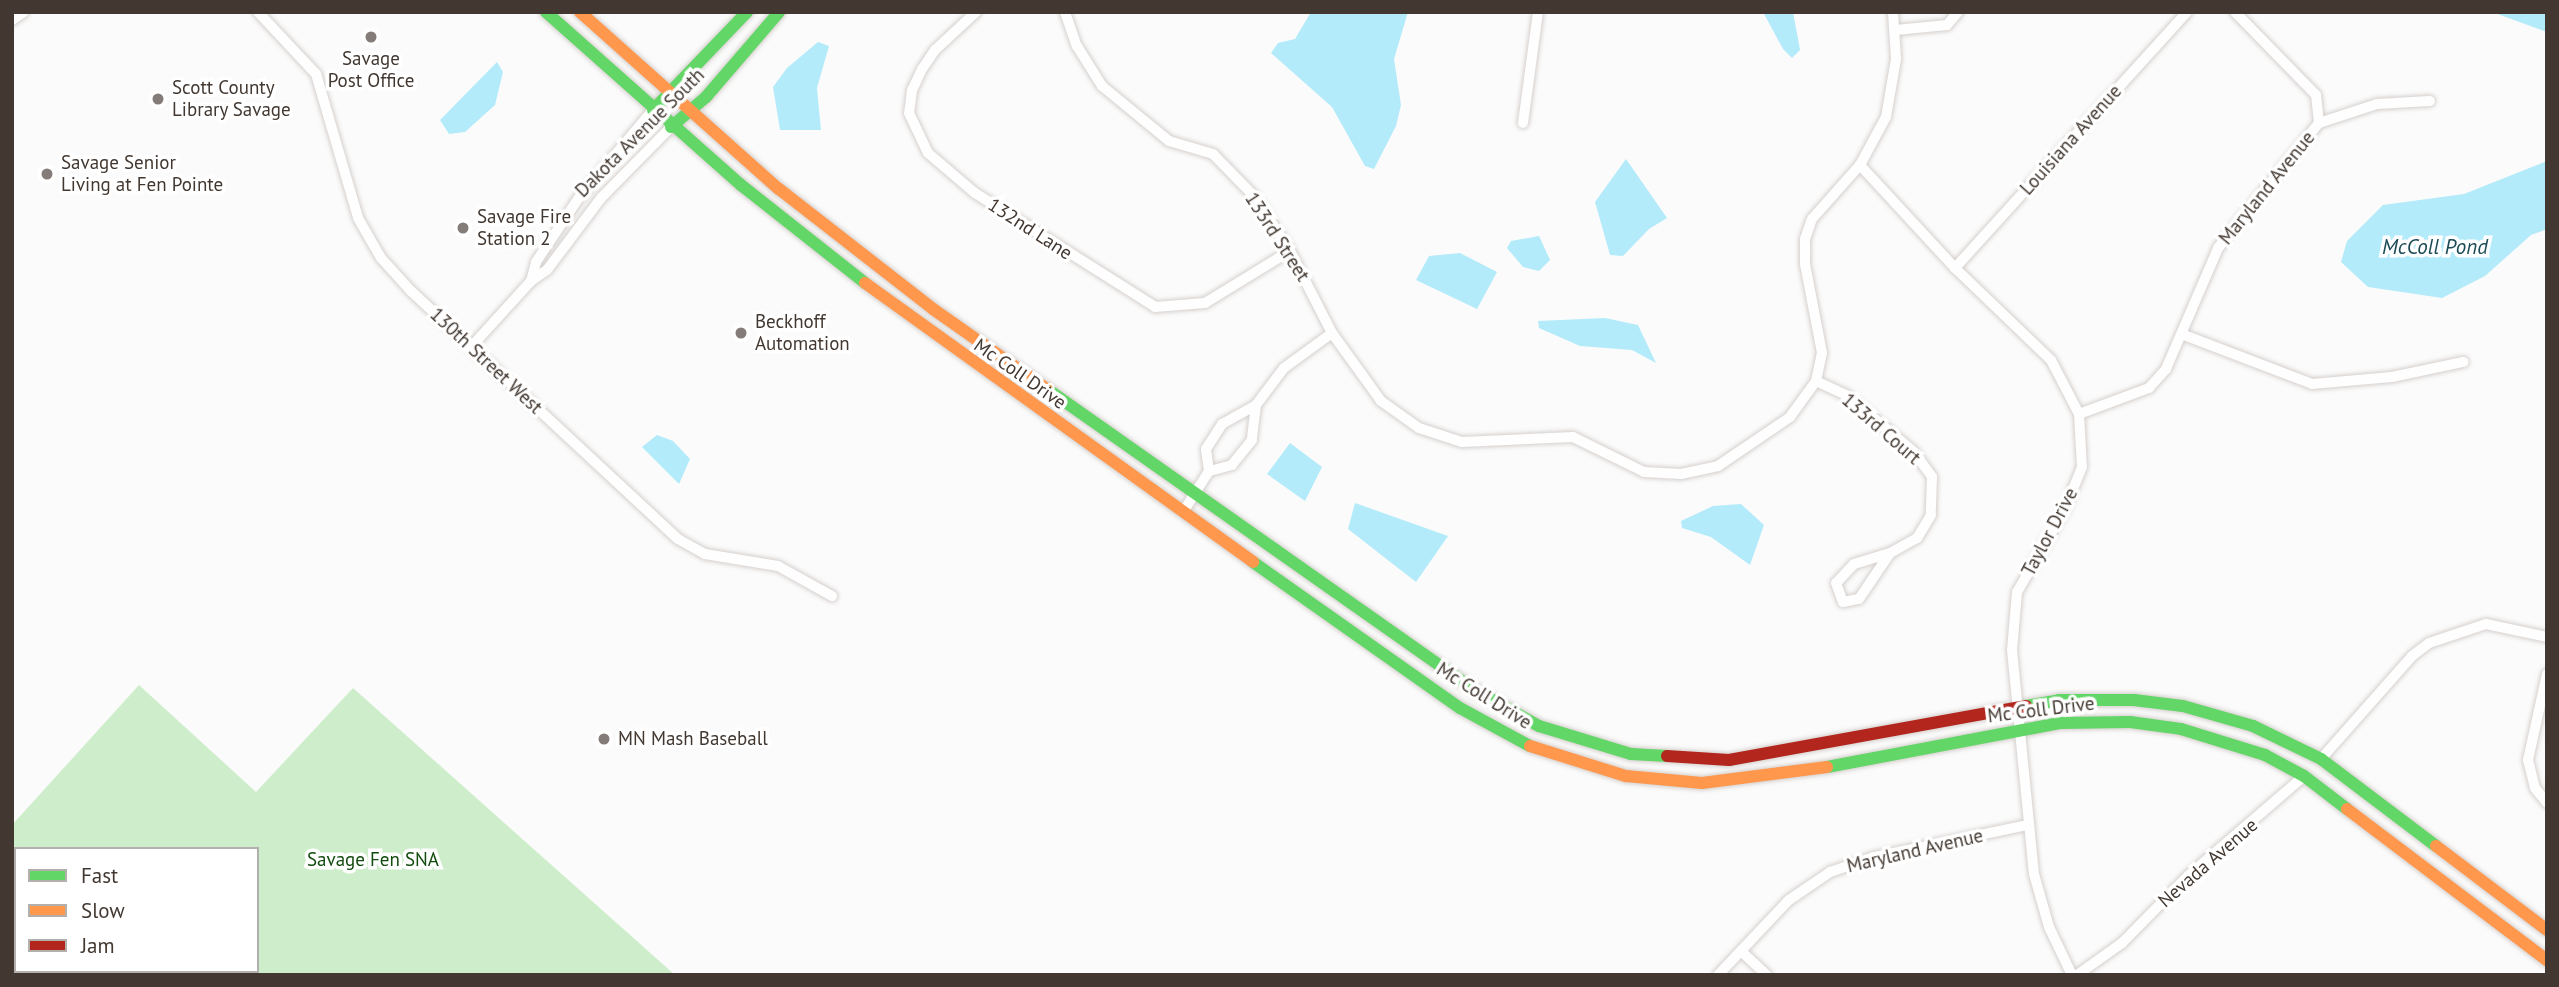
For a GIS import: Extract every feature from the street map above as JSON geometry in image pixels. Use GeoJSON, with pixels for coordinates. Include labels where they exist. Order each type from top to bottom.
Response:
{"type":"FeatureCollection","features":[{"type":"Feature","properties":{"kind":"main road","name":"Mc Coll Drive"},"geometry":{"type":"LineString","coordinates":[[546,12],[671,127],[850,274],[1460,708],[1527,745],[1598,770],[1675,782],[1753,780],[2019,730],[2083,722],[2167,726],[2231,743],[2304,776],[2547,960]]}},
{"type":"Feature","properties":{"kind":"main road","name":"Mc Coll Drive"},"geometry":{"type":"LineString","coordinates":[[580,12],[798,204],[933,309],[1473,689],[1539,726],[1605,749],[1654,757],[1729,760],[2017,707],[2096,698],[2183,706],[2253,726],[2321,759],[2547,930]]}},
{"type":"Feature","properties":{"kind":"main road","name":"Dakota Avenue South"},"geometry":{"type":"LineString","coordinates":[[653,110],[747,12]]}},
{"type":"Feature","properties":{"kind":"main road","name":"Dakota Avenue South"},"geometry":{"type":"LineString","coordinates":[[671,127],[690,111],[779,12]]}},
{"type":"Feature","properties":{"kind":"street"},"geometry":{"type":"LineString","coordinates":[[12,20],[24,12]]}},
{"type":"Feature","properties":{"kind":"street","name":"130th Street West"},"geometry":{"type":"LineString","coordinates":[[258,12],[316,74],[335,130],[349,195],[369,241],[395,275],[678,539],[705,554],[778,566],[832,596]]}},
{"type":"Feature","properties":{"kind":"street","name":"132nd Lane"},"geometry":{"type":"LineString","coordinates":[[976,12],[935,50],[922,69],[912,90],[909,113],[928,153],[975,193],[1155,307],[1205,303],[1290,251]]}},
{"type":"Feature","properties":{"kind":"street","name":"133rd Street"},"geometry":{"type":"LineString","coordinates":[[1065,12],[1077,46],[1102,86],[1169,141],[1213,154],[1255,197],[1290,251],[1332,332],[1381,401],[1419,428],[1462,442],[1573,438],[1644,472],[1681,474],[1718,466],[1790,417],[1816,381]]}},
{"type":"Feature","properties":{"kind":"street"},"geometry":{"type":"LineString","coordinates":[[1523,124],[1538,12]]}},
{"type":"Feature","properties":{"kind":"street"},"geometry":{"type":"LineString","coordinates":[[1816,381],[1822,353],[1805,264],[1805,239],[1824,201],[1860,165],[1886,117],[1896,30],[1893,12]]}},
{"type":"Feature","properties":{"kind":"street"},"geometry":{"type":"LineString","coordinates":[[1896,30],[1947,25],[1958,12]]}},
{"type":"Feature","properties":{"kind":"street","name":"Louisiana Avenue"},"geometry":{"type":"LineString","coordinates":[[1955,268],[2187,12]]}},
{"type":"Feature","properties":{"kind":"street","name":"Maryland Avenue"},"geometry":{"type":"LineString","coordinates":[[2078,414],[2149,388],[2166,369],[2184,335],[2218,248],[2319,123],[2316,95],[2235,12]]}},
{"type":"Feature","properties":{"kind":"street"},"geometry":{"type":"LineString","coordinates":[[2319,123],[2378,104],[2430,101]]}},
{"type":"Feature","properties":{"kind":"street","name":"Dakota Avenue South"},"geometry":{"type":"LineString","coordinates":[[530,281],[536,261],[578,199],[653,110]]}},
{"type":"Feature","properties":{"kind":"street","name":"Dakota Avenue South"},"geometry":{"type":"LineString","coordinates":[[471,347],[530,281],[547,270],[601,198],[671,127]]}},
{"type":"Feature","properties":{"kind":"street","name":"Taylor Drive"},"geometry":{"type":"LineString","coordinates":[[1860,165],[1955,268],[2051,360],[2078,414],[2082,467],[2065,509],[2017,592],[2012,650],[2027,825],[2040,899],[2075,975]]}},
{"type":"Feature","properties":{"kind":"street"},"geometry":{"type":"LineString","coordinates":[[1183,512],[1209,471],[1206,449],[1222,424],[1256,405],[1284,368],[1332,332]]}},
{"type":"Feature","properties":{"kind":"street"},"geometry":{"type":"LineString","coordinates":[[2184,335],[2312,384],[2392,377],[2463,362]]}},
{"type":"Feature","properties":{"kind":"street","name":"133rd Court"},"geometry":{"type":"LineString","coordinates":[[1816,381],[1848,396],[1914,452],[1931,477],[1931,515],[1917,538],[1890,553],[1854,564],[1836,583],[1843,602],[1859,598],[1890,553]]}},
{"type":"Feature","properties":{"kind":"street"},"geometry":{"type":"LineString","coordinates":[[1209,471],[1232,465],[1252,440],[1256,405]]}},
{"type":"Feature","properties":{"kind":"street"},"geometry":{"type":"LineString","coordinates":[[2321,759],[2412,656],[2430,643],[2486,624],[2547,637]]}},
{"type":"Feature","properties":{"kind":"street"},"geometry":{"type":"LineString","coordinates":[[2547,674],[2528,761],[2535,788],[2547,803]]}},
{"type":"Feature","properties":{"kind":"street","name":"Nevada Avenue"},"geometry":{"type":"LineString","coordinates":[[2075,975],[2122,943],[2182,882],[2304,776]]}},
{"type":"Feature","properties":{"kind":"street","name":"Maryland Avenue"},"geometry":{"type":"LineString","coordinates":[[1718,975],[1789,900],[1830,872],[1874,857],[2027,825]]}},
{"type":"Feature","properties":{"kind":"street"},"geometry":{"type":"LineString","coordinates":[[1742,952],[1767,975]]}},
{"type":"Feature","properties":{"kind":"green space","name":"Savage Fen SNA"},"geometry":{"type":"Polygon","coordinates":[[[139,685],[256,792],[353,688],[675,975],[12,975],[12,825],[139,685]]]}},
{"type":"Feature","properties":{"kind":"water"},"geometry":{"type":"Polygon","coordinates":[[[1311,12],[1408,12],[1394,59],[1401,105],[1396,126],[1374,169],[1365,166],[1332,107],[1271,53],[1278,43],[1295,39],[1311,12]]]}},
{"type":"Feature","properties":{"kind":"water"},"geometry":{"type":"Polygon","coordinates":[[[1763,12],[1793,12],[1800,50],[1792,58],[1783,49],[1763,12]]]}},
{"type":"Feature","properties":{"kind":"water"},"geometry":{"type":"Polygon","coordinates":[[[2492,12],[2547,12],[2547,32],[2492,12]]]}},
{"type":"Feature","properties":{"kind":"water"},"geometry":{"type":"Polygon","coordinates":[[[818,42],[829,46],[817,88],[821,130],[780,130],[773,87],[787,68],[818,42]]]}},
{"type":"Feature","properties":{"kind":"water"},"geometry":{"type":"Polygon","coordinates":[[[497,62],[503,72],[495,105],[465,132],[449,134],[440,120],[497,62]]]}},
{"type":"Feature","properties":{"kind":"water"},"geometry":{"type":"Polygon","coordinates":[[[1626,159],[1667,218],[1649,229],[1623,256],[1610,255],[1595,202],[1626,159]]]}},
{"type":"Feature","properties":{"kind":"water","name":"McColl Pond"},"geometry":{"type":"Polygon","coordinates":[[[2547,161],[2547,229],[2531,235],[2485,276],[2442,298],[2368,287],[2341,262],[2347,241],[2383,205],[2464,194],[2547,161]]]}},
{"type":"Feature","properties":{"kind":"water"},"geometry":{"type":"Polygon","coordinates":[[[1539,236],[1550,260],[1539,271],[1523,267],[1507,248],[1511,241],[1539,236]]]}},
{"type":"Feature","properties":{"kind":"water"},"geometry":{"type":"Polygon","coordinates":[[[1460,253],[1497,272],[1477,309],[1416,280],[1429,256],[1460,253]]]}},
{"type":"Feature","properties":{"kind":"water"},"geometry":{"type":"Polygon","coordinates":[[[1605,318],[1638,325],[1656,363],[1632,350],[1580,346],[1539,328],[1538,321],[1605,318]]]}},
{"type":"Feature","properties":{"kind":"water"},"geometry":{"type":"Polygon","coordinates":[[[657,435],[673,441],[690,459],[679,484],[642,447],[657,435]]]}},
{"type":"Feature","properties":{"kind":"water"},"geometry":{"type":"Polygon","coordinates":[[[1290,443],[1322,467],[1305,501],[1267,474],[1290,443]]]}},
{"type":"Feature","properties":{"kind":"water"},"geometry":{"type":"Polygon","coordinates":[[[1355,503],[1448,536],[1416,582],[1348,529],[1355,503]]]}},
{"type":"Feature","properties":{"kind":"water"},"geometry":{"type":"Polygon","coordinates":[[[1741,504],[1764,525],[1750,565],[1711,537],[1682,528],[1681,521],[1713,506],[1741,504]]]}},
{"type":"Feature","properties":{"kind":"traffic: fast"},"geometry":{"type":"LineString","coordinates":[[546,12],[741,185],[865,283]]}},
{"type":"Feature","properties":{"kind":"traffic: fast"},"geometry":{"type":"LineString","coordinates":[[653,110],[747,12]]}},
{"type":"Feature","properties":{"kind":"traffic: fast"},"geometry":{"type":"LineString","coordinates":[[671,127],[706,97],[779,12]]}},
{"type":"Feature","properties":{"kind":"traffic: fast"},"geometry":{"type":"LineString","coordinates":[[1047,389],[1473,689],[1539,726],[1631,754],[1667,756]]}},
{"type":"Feature","properties":{"kind":"traffic: fast"},"geometry":{"type":"LineString","coordinates":[[1253,562],[1460,708],[1530,746]]}},
{"type":"Feature","properties":{"kind":"traffic: fast"},"geometry":{"type":"LineString","coordinates":[[2026,706],[2059,700],[2134,700],[2183,706],[2253,726],[2321,759],[2436,846]]}},
{"type":"Feature","properties":{"kind":"traffic: fast"},"geometry":{"type":"LineString","coordinates":[[1827,767],[2060,723],[2130,722],[2181,729],[2265,755],[2304,776],[2347,809]]}},
{"type":"Feature","properties":{"kind":"traffic: slow"},"geometry":{"type":"LineString","coordinates":[[580,12],[779,189],[933,309],[1047,389]]}},
{"type":"Feature","properties":{"kind":"traffic: slow"},"geometry":{"type":"LineString","coordinates":[[865,283],[1253,562]]}},
{"type":"Feature","properties":{"kind":"traffic: slow"},"geometry":{"type":"LineString","coordinates":[[1530,746],[1626,776],[1702,783],[1827,767]]}},
{"type":"Feature","properties":{"kind":"traffic: slow"},"geometry":{"type":"LineString","coordinates":[[2347,809],[2547,960]]}},
{"type":"Feature","properties":{"kind":"traffic: slow"},"geometry":{"type":"LineString","coordinates":[[2436,846],[2547,930]]}},
{"type":"Feature","properties":{"kind":"traffic: jam"},"geometry":{"type":"LineString","coordinates":[[1667,756],[1729,760],[2026,706]]}},
{"type":"Feature","properties":{"kind":"place","name":"Savage Post Office"},"geometry":{"type":"Point","coordinates":[371,37]}},
{"type":"Feature","properties":{"kind":"place","name":"Scott County Library Savage"},"geometry":{"type":"Point","coordinates":[158,99]}},
{"type":"Feature","properties":{"kind":"place","name":"Savage Senior Living at Fen Pointe"},"geometry":{"type":"Point","coordinates":[47,174]}},
{"type":"Feature","properties":{"kind":"place","name":"Savage Fire Station 2"},"geometry":{"type":"Point","coordinates":[463,228]}},
{"type":"Feature","properties":{"kind":"place","name":"Beckhoff Automation"},"geometry":{"type":"Point","coordinates":[741,333]}},
{"type":"Feature","properties":{"kind":"place","name":"MN Mash Baseball"},"geometry":{"type":"Point","coordinates":[604,739]}}]}
